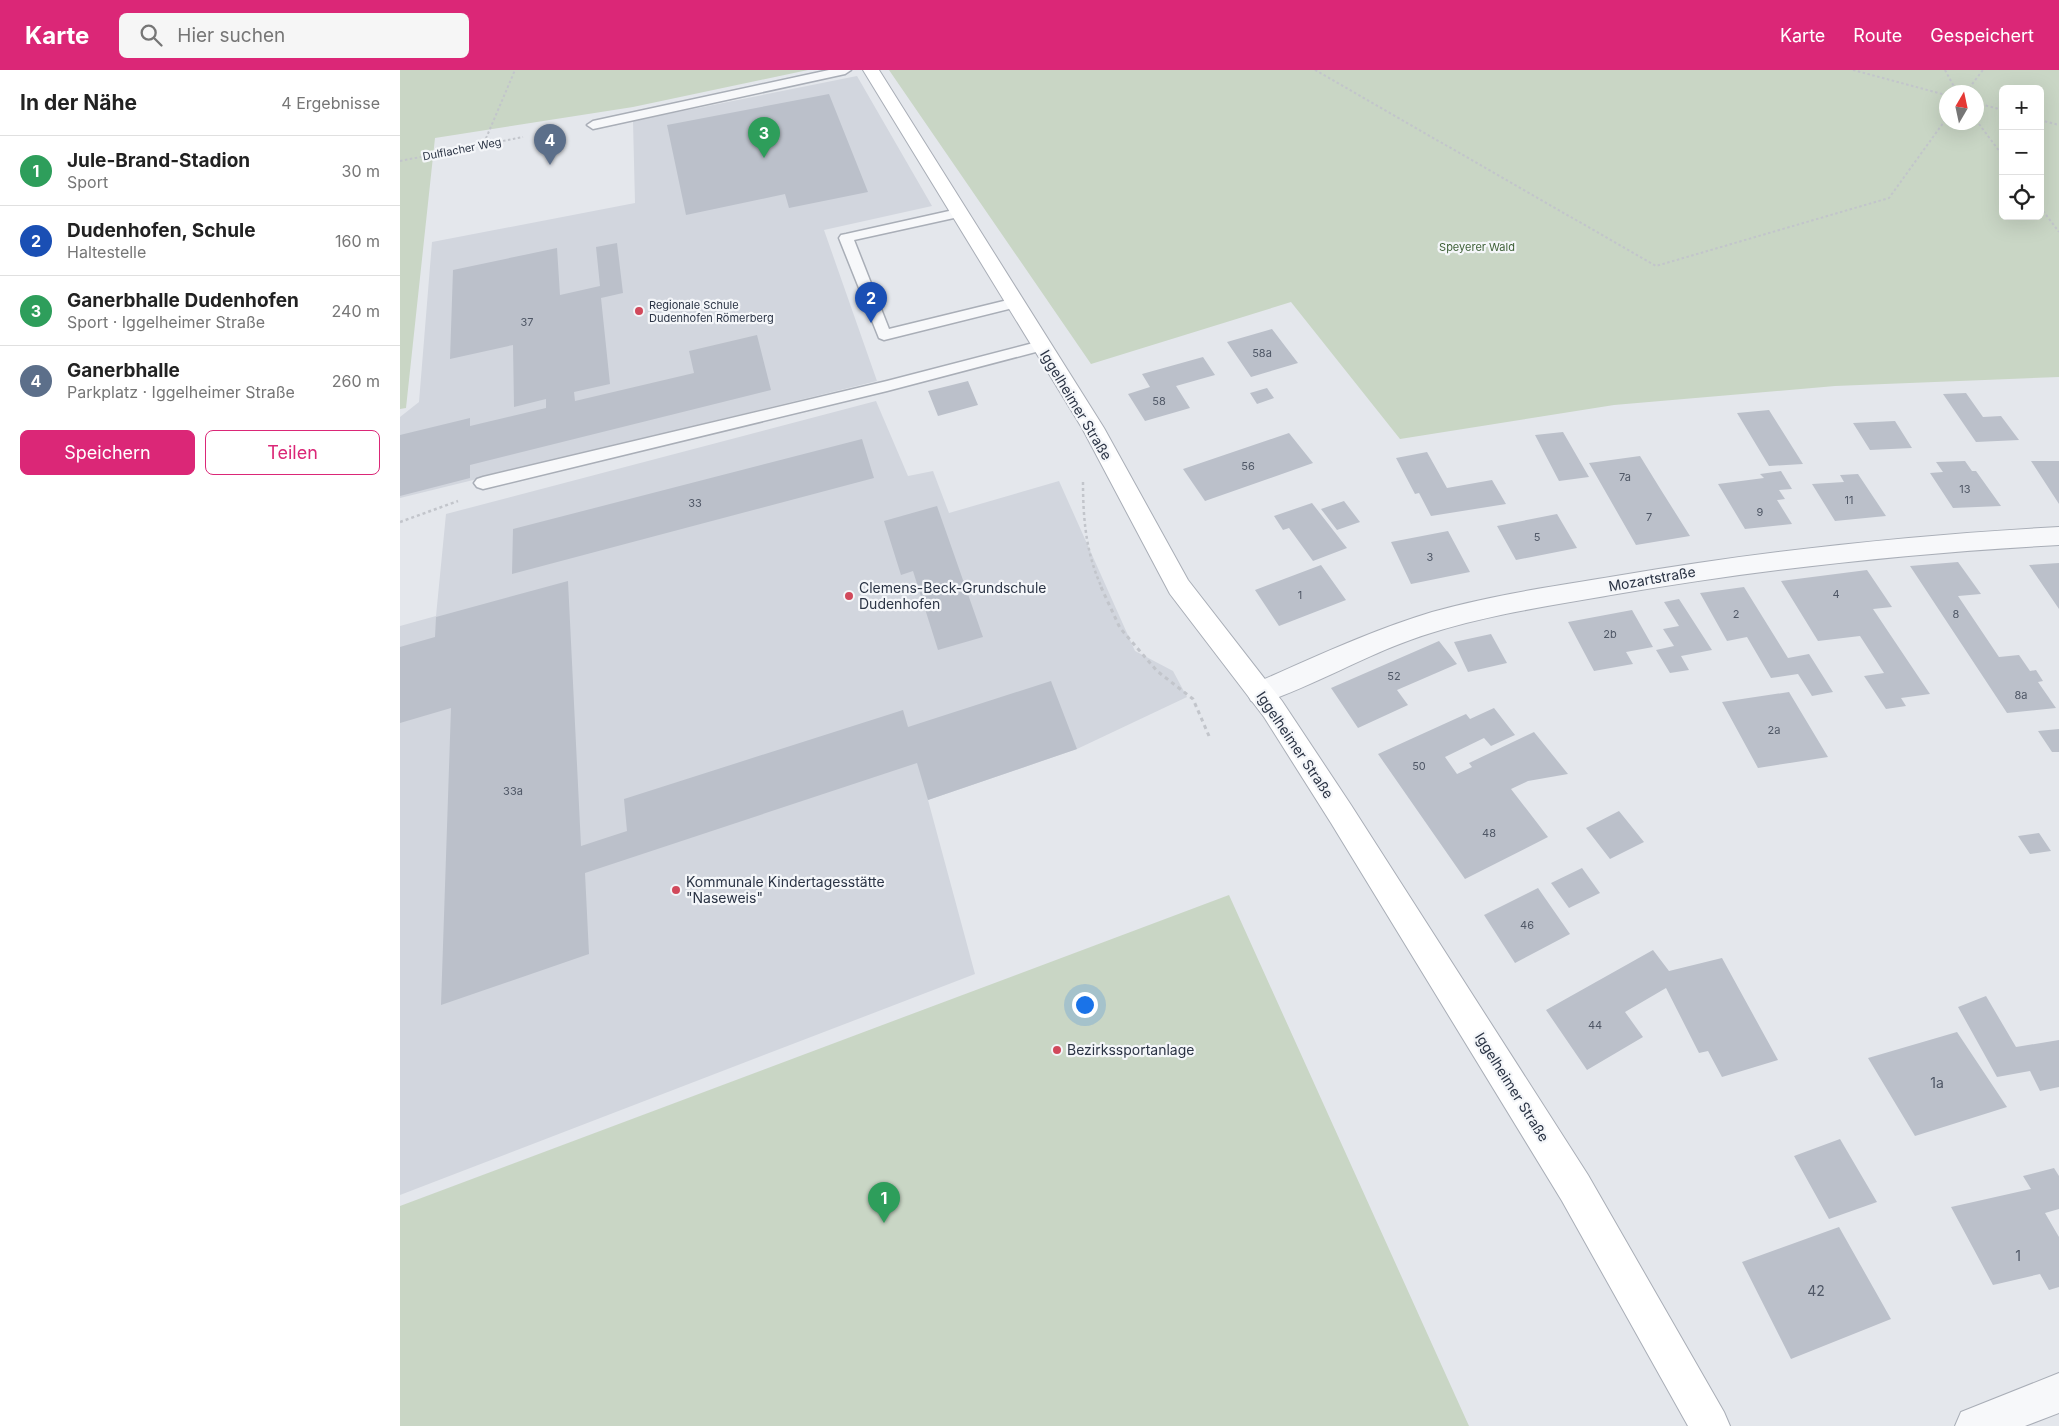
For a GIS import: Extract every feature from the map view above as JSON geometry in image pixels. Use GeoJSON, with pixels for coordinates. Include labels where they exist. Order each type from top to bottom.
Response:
{"type":"FeatureCollection","features":[{"type":"Feature","properties":{"kind":"street","name":"Iggelheimer Straße"},"geometry":{"type":"LineString","coordinates":[[871,70],[1092,428],[1179,587],[1260,693],[1341,814],[1575,1188],[1710,1426]]}},
{"type":"Feature","properties":{"kind":"street","name":"Mozartstraße"},"geometry":{"type":"LineString","coordinates":[[1260,693],[1408,630],[1450,617],[1514,603],[1665,576],[1788,558],[1916,546],[2059,536]]}},
{"type":"Feature","properties":{"kind":"street"},"geometry":{"type":"LineString","coordinates":[[1975,1426],[2059,1392]]}},
{"type":"Feature","properties":{"kind":"lane"},"geometry":{"type":"LineString","coordinates":[[593,125],[844,70]]}},
{"type":"Feature","properties":{"kind":"lane"},"geometry":{"type":"LineString","coordinates":[[958,213],[846,238],[884,335],[1016,303]]}},
{"type":"Feature","properties":{"kind":"lane"},"geometry":{"type":"LineString","coordinates":[[483,483],[878,389],[1041,346]]}},
{"type":"Feature","properties":{"kind":"path"},"geometry":{"type":"LineString","coordinates":[[484,144],[515,70]]}},
{"type":"Feature","properties":{"kind":"path"},"geometry":{"type":"LineString","coordinates":[[1315,70],[1656,266],[1889,198],[1939,128]]}},
{"type":"Feature","properties":{"kind":"path"},"geometry":{"type":"LineString","coordinates":[[1853,70],[1939,93]]}},
{"type":"Feature","properties":{"kind":"path"},"geometry":{"type":"LineString","coordinates":[[1945,70],[1953,85]]}},
{"type":"Feature","properties":{"kind":"path"},"geometry":{"type":"LineString","coordinates":[[1971,85],[1983,70]]}},
{"type":"Feature","properties":{"kind":"path"},"geometry":{"type":"LineString","coordinates":[[1984,105],[1999,109]]}},
{"type":"Feature","properties":{"kind":"path"},"geometry":{"type":"LineString","coordinates":[[2044,121],[2059,125]]}},
{"type":"Feature","properties":{"kind":"path"},"geometry":{"type":"LineString","coordinates":[[1984,130],[1999,151]]}},
{"type":"Feature","properties":{"kind":"path","name":"Dulflacher Weg"},"geometry":{"type":"LineString","coordinates":[[400,160],[523,137]]}},
{"type":"Feature","properties":{"kind":"path"},"geometry":{"type":"LineString","coordinates":[[2044,212],[2059,232]]}},
{"type":"Feature","properties":{"kind":"path"},"geometry":{"type":"LineString","coordinates":[[1082,479],[1083,518],[1094,570],[1120,628],[1157,671],[1193,699],[1209,736]]}},
{"type":"Feature","properties":{"kind":"path"},"geometry":{"type":"LineString","coordinates":[[400,522],[482,493],[483,483]]}},
{"type":"Feature","properties":{"kind":"shaded area","name":"Regionale Schule Dudenhofen Römerberg"},"geometry":{"type":"Polygon","coordinates":[[[857,76],[932,206],[824,230],[877,381],[400,498],[400,417],[419,402],[432,242],[635,203],[633,121],[857,76]]]}},
{"type":"Feature","properties":{"kind":"shaded area"},"geometry":{"type":"Polygon","coordinates":[[[876,401],[908,476],[933,471],[949,513],[1059,481],[1135,651],[1173,671],[1187,697],[1077,749],[928,800],[975,974],[400,1195],[400,626],[436,616],[446,514],[876,401]]]}},
{"type":"Feature","properties":{"kind":"green space"},"geometry":{"type":"Polygon","coordinates":[[[400,70],[808,70],[633,107],[435,138],[406,408],[400,409],[400,70]]]}},
{"type":"Feature","properties":{"kind":"green space","name":"Speyerer Wald"},"geometry":{"type":"Polygon","coordinates":[[[889,70],[2059,70],[2059,377],[1835,386],[1614,405],[1400,439],[1291,302],[1091,364],[889,70]]]}},
{"type":"Feature","properties":{"kind":"green space","name":"Bezirkssportanlage"},"geometry":{"type":"Polygon","coordinates":[[[1229,895],[1469,1426],[400,1426],[400,1206],[1229,895]]]}},
{"type":"Feature","properties":{"kind":"building"},"geometry":{"type":"Polygon","coordinates":[[[829,94],[868,192],[789,208],[785,194],[686,215],[667,125],[829,94]]]}},
{"type":"Feature","properties":{"kind":"building"},"geometry":{"type":"Polygon","coordinates":[[[617,243],[623,293],[601,298],[610,384],[574,392],[575,401],[694,373],[689,351],[757,335],[771,390],[470,465],[470,478],[400,496],[400,435],[470,418],[470,426],[546,408],[546,399],[514,407],[513,345],[450,359],[453,270],[557,248],[560,295],[600,286],[596,247],[617,243]]]}},
{"type":"Feature","properties":{"kind":"building"},"geometry":{"type":"Polygon","coordinates":[[[1272,329],[1298,363],[1251,377],[1227,342],[1272,329]]]}},
{"type":"Feature","properties":{"kind":"building"},"geometry":{"type":"Polygon","coordinates":[[[1203,357],[1215,375],[1176,386],[1190,408],[1145,421],[1128,394],[1150,387],[1142,374],[1203,357]]]}},
{"type":"Feature","properties":{"kind":"building"},"geometry":{"type":"Polygon","coordinates":[[[968,381],[978,405],[938,416],[928,391],[968,381]]]}},
{"type":"Feature","properties":{"kind":"building"},"geometry":{"type":"Polygon","coordinates":[[[1267,388],[1274,398],[1257,404],[1250,393],[1267,388]]]}},
{"type":"Feature","properties":{"kind":"building"},"geometry":{"type":"Polygon","coordinates":[[[1966,393],[1983,417],[2001,416],[2019,440],[1976,442],[1943,394],[1966,393]]]}},
{"type":"Feature","properties":{"kind":"building"},"geometry":{"type":"Polygon","coordinates":[[[1769,410],[1803,464],[1769,466],[1737,413],[1769,410]]]}},
{"type":"Feature","properties":{"kind":"building"},"geometry":{"type":"Polygon","coordinates":[[[1895,421],[1912,448],[1870,450],[1853,423],[1895,421]]]}},
{"type":"Feature","properties":{"kind":"building"},"geometry":{"type":"Polygon","coordinates":[[[1563,432],[1589,477],[1559,481],[1535,435],[1563,432]]]}},
{"type":"Feature","properties":{"kind":"building"},"geometry":{"type":"Polygon","coordinates":[[[1289,433],[1313,463],[1205,501],[1183,469],[1289,433]]]}},
{"type":"Feature","properties":{"kind":"building"},"geometry":{"type":"Polygon","coordinates":[[[862,439],[874,478],[512,574],[513,529],[862,439]]]}},
{"type":"Feature","properties":{"kind":"building"},"geometry":{"type":"Polygon","coordinates":[[[1427,452],[1447,488],[1492,480],[1506,504],[1431,516],[1419,493],[1415,494],[1396,458],[1427,452]]]}},
{"type":"Feature","properties":{"kind":"building"},"geometry":{"type":"Polygon","coordinates":[[[1640,456],[1690,536],[1636,545],[1589,463],[1640,456]]]}},
{"type":"Feature","properties":{"kind":"building"},"geometry":{"type":"Polygon","coordinates":[[[1965,461],[1972,471],[1976,471],[2001,506],[1953,508],[1930,473],[1943,472],[1936,462],[1965,461]]]}},
{"type":"Feature","properties":{"kind":"building"},"geometry":{"type":"Polygon","coordinates":[[[2031,461],[2059,461],[2059,504],[2031,461]]]}},
{"type":"Feature","properties":{"kind":"building"},"geometry":{"type":"Polygon","coordinates":[[[1781,471],[1792,489],[1779,490],[1785,499],[1777,500],[1792,524],[1745,529],[1718,484],[1764,478],[1760,474],[1781,471]]]}},
{"type":"Feature","properties":{"kind":"building"},"geometry":{"type":"Polygon","coordinates":[[[1858,474],[1886,516],[1835,521],[1812,484],[1844,482],[1840,475],[1858,474]]]}},
{"type":"Feature","properties":{"kind":"building"},"geometry":{"type":"Polygon","coordinates":[[[1344,501],[1360,522],[1337,530],[1321,509],[1344,501]]]}},
{"type":"Feature","properties":{"kind":"building"},"geometry":{"type":"Polygon","coordinates":[[[1312,503],[1347,548],[1313,561],[1289,528],[1283,530],[1274,516],[1312,503]]]}},
{"type":"Feature","properties":{"kind":"building"},"geometry":{"type":"Polygon","coordinates":[[[937,506],[983,637],[938,650],[913,571],[901,575],[884,521],[937,506]]]}},
{"type":"Feature","properties":{"kind":"building"},"geometry":{"type":"Polygon","coordinates":[[[1557,514],[1577,548],[1516,560],[1497,526],[1557,514]]]}},
{"type":"Feature","properties":{"kind":"building"},"geometry":{"type":"Polygon","coordinates":[[[1448,531],[1470,572],[1411,584],[1391,542],[1448,531]]]}},
{"type":"Feature","properties":{"kind":"building"},"geometry":{"type":"Polygon","coordinates":[[[1958,562],[1981,594],[1958,596],[1999,657],[2019,655],[2030,671],[2036,670],[2043,681],[2038,682],[2056,708],[2007,713],[1910,566],[1958,562]]]}},
{"type":"Feature","properties":{"kind":"building"},"geometry":{"type":"Polygon","coordinates":[[[2059,563],[2059,609],[2029,565],[2059,563]]]}},
{"type":"Feature","properties":{"kind":"building"},"geometry":{"type":"Polygon","coordinates":[[[1321,565],[1346,600],[1279,626],[1255,590],[1321,565]]]}},
{"type":"Feature","properties":{"kind":"building"},"geometry":{"type":"Polygon","coordinates":[[[1867,570],[1892,607],[1873,609],[1930,694],[1901,698],[1906,706],[1886,709],[1864,676],[1884,673],[1860,636],[1818,641],[1781,581],[1867,570]]]}},
{"type":"Feature","properties":{"kind":"building"},"geometry":{"type":"Polygon","coordinates":[[[568,581],[581,846],[627,831],[624,799],[903,710],[908,727],[1051,681],[1077,749],[928,800],[917,763],[585,873],[589,954],[441,1005],[451,708],[400,723],[400,647],[435,637],[436,617],[568,581]]]}},
{"type":"Feature","properties":{"kind":"building"},"geometry":{"type":"Polygon","coordinates":[[[1744,587],[1788,658],[1809,654],[1833,692],[1812,696],[1798,674],[1771,678],[1747,637],[1727,641],[1700,593],[1744,587]]]}},
{"type":"Feature","properties":{"kind":"building"},"geometry":{"type":"Polygon","coordinates":[[[1679,599],[1712,650],[1681,656],[1689,670],[1670,673],[1656,650],[1674,646],[1663,629],[1679,626],[1664,602],[1679,599]]]}},
{"type":"Feature","properties":{"kind":"building"},"geometry":{"type":"Polygon","coordinates":[[[1632,610],[1653,647],[1626,652],[1633,664],[1594,671],[1568,622],[1632,610]]]}},
{"type":"Feature","properties":{"kind":"building"},"geometry":{"type":"Polygon","coordinates":[[[1491,634],[1507,663],[1468,672],[1454,642],[1491,634]]]}},
{"type":"Feature","properties":{"kind":"building"},"geometry":{"type":"Polygon","coordinates":[[[1439,641],[1457,664],[1397,690],[1408,705],[1358,728],[1331,688],[1439,641]]]}},
{"type":"Feature","properties":{"kind":"building"},"geometry":{"type":"Polygon","coordinates":[[[1789,692],[1828,757],[1758,768],[1722,702],[1789,692]]]}},
{"type":"Feature","properties":{"kind":"building"},"geometry":{"type":"Polygon","coordinates":[[[1494,708],[1515,735],[1491,746],[1484,738],[1445,757],[1457,774],[1472,767],[1469,763],[1534,732],[1568,774],[1528,781],[1511,789],[1548,837],[1465,879],[1378,754],[1466,714],[1470,719],[1494,708]]]}},
{"type":"Feature","properties":{"kind":"building"},"geometry":{"type":"Polygon","coordinates":[[[2059,729],[2059,752],[2052,752],[2038,731],[2059,729]]]}},
{"type":"Feature","properties":{"kind":"building"},"geometry":{"type":"Polygon","coordinates":[[[1619,811],[1644,842],[1610,859],[1586,828],[1619,811]]]}},
{"type":"Feature","properties":{"kind":"building"},"geometry":{"type":"Polygon","coordinates":[[[2039,833],[2051,851],[2030,854],[2018,836],[2039,833]]]}},
{"type":"Feature","properties":{"kind":"building"},"geometry":{"type":"Polygon","coordinates":[[[1582,868],[1600,893],[1569,908],[1551,883],[1582,868]]]}},
{"type":"Feature","properties":{"kind":"building"},"geometry":{"type":"Polygon","coordinates":[[[1538,888],[1570,934],[1515,963],[1484,915],[1538,888]]]}},
{"type":"Feature","properties":{"kind":"building"},"geometry":{"type":"Polygon","coordinates":[[[1653,950],[1669,971],[1722,958],[1778,1060],[1722,1077],[1708,1051],[1699,1053],[1666,988],[1625,1012],[1643,1037],[1587,1070],[1546,1010],[1653,950]]]}},
{"type":"Feature","properties":{"kind":"building"},"geometry":{"type":"Polygon","coordinates":[[[1986,996],[2016,1047],[2059,1040],[2059,1087],[2040,1091],[2030,1071],[1997,1077],[1958,1007],[1986,996]]]}},
{"type":"Feature","properties":{"kind":"building"},"geometry":{"type":"Polygon","coordinates":[[[1957,1032],[2007,1107],[1915,1136],[1868,1058],[1957,1032]]]}},
{"type":"Feature","properties":{"kind":"building"},"geometry":{"type":"Polygon","coordinates":[[[1840,1139],[1877,1202],[1829,1219],[1794,1156],[1840,1139]]]}},
{"type":"Feature","properties":{"kind":"building"},"geometry":{"type":"Polygon","coordinates":[[[2054,1168],[2059,1176],[2059,1209],[2045,1213],[2059,1237],[2059,1287],[2049,1290],[2040,1274],[1993,1285],[1951,1207],[2031,1189],[2023,1176],[2054,1168]]]}},
{"type":"Feature","properties":{"kind":"building"},"geometry":{"type":"Polygon","coordinates":[[[1839,1227],[1891,1319],[1791,1359],[1742,1262],[1839,1227]]]}},
{"type":"Feature","properties":{"kind":"place","name":"Ganerbhalle Dudenhofen"},"geometry":{"type":"Point","coordinates":[764,158]}},
{"type":"Feature","properties":{"kind":"place","name":"Ganerbhalle"},"geometry":{"type":"Point","coordinates":[550,165]}},
{"type":"Feature","properties":{"kind":"place","name":"Regionale Schule Dudenhofen Römerberg"},"geometry":{"type":"Point","coordinates":[639,311]}},
{"type":"Feature","properties":{"kind":"place","name":"Dudenhofen, Schule"},"geometry":{"type":"Point","coordinates":[871,323]}},
{"type":"Feature","properties":{"kind":"place","name":"Clemens-Beck-Grundschule Dudenhofen"},"geometry":{"type":"Point","coordinates":[849,596]}},
{"type":"Feature","properties":{"kind":"place","name":"Kommunale Kindertagesstätte \"Naseweis\""},"geometry":{"type":"Point","coordinates":[676,890]}},
{"type":"Feature","properties":{"kind":"place","name":"Bezirkssportanlage"},"geometry":{"type":"Point","coordinates":[1057,1050]}},
{"type":"Feature","properties":{"kind":"place","name":"Jule-Brand-Stadion"},"geometry":{"type":"Point","coordinates":[884,1223]}}]}
